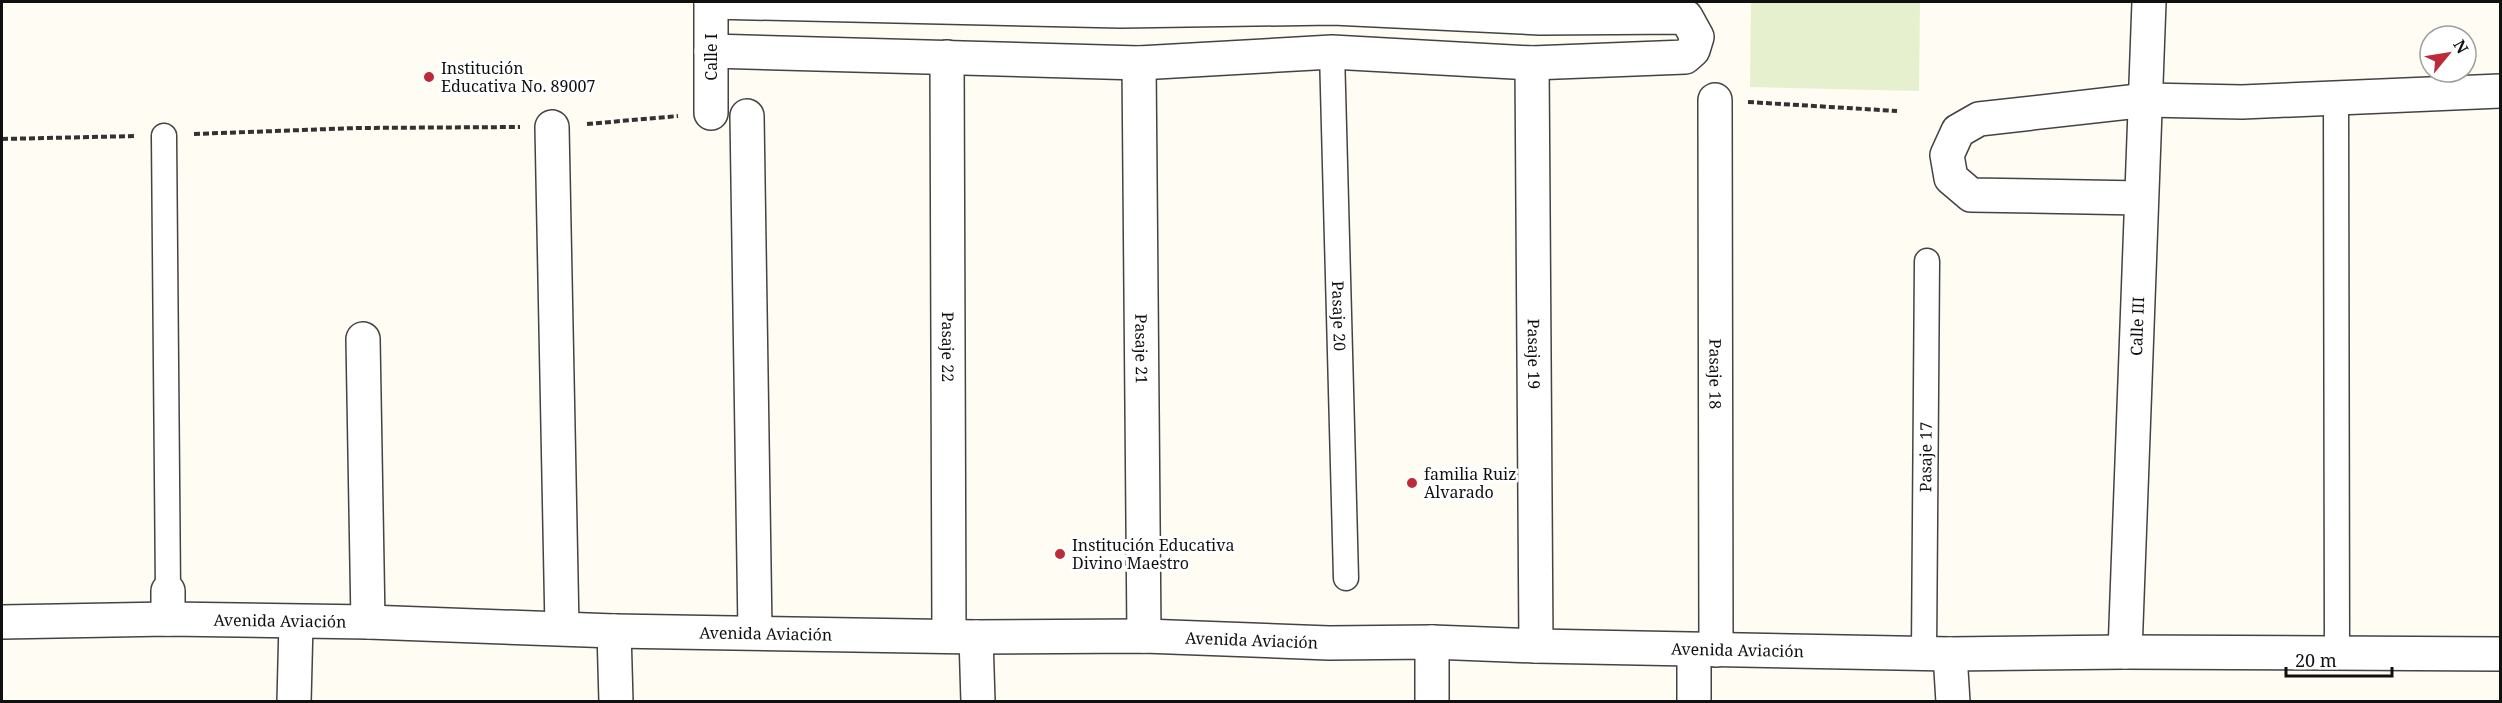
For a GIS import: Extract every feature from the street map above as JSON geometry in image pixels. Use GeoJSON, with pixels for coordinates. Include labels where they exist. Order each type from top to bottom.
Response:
{"type":"FeatureCollection","features":[{"type":"Feature","properties":{"kind":"street"},"geometry":{"type":"LineString","coordinates":[[711,2],[1121,6],[1334,5],[1540,10],[1686,17],[1696,37],[1693,50],[1685,57],[1532,63],[1332,52],[1139,63],[711,51]]}},
{"type":"Feature","properties":{"kind":"street","name":"Calle I"},"geometry":{"type":"LineString","coordinates":[[711,2],[711,113]]}},
{"type":"Feature","properties":{"kind":"street","name":"Calle III"},"geometry":{"type":"LineString","coordinates":[[2125,652],[2149,2]]}},
{"type":"Feature","properties":{"kind":"street"},"geometry":{"type":"LineString","coordinates":[[1332,52],[1334,5]]}},
{"type":"Feature","properties":{"kind":"street","name":"Pasaje 20"},"geometry":{"type":"LineString","coordinates":[[1332,52],[1346,578]]}},
{"type":"Feature","properties":{"kind":"street","name":"Pasaje 22"},"geometry":{"type":"LineString","coordinates":[[947,57],[963,636],[978,702]]}},
{"type":"Feature","properties":{"kind":"street","name":"Pasaje 21"},"geometry":{"type":"LineString","coordinates":[[1139,63],[1144,636]]}},
{"type":"Feature","properties":{"kind":"street","name":"Pasaje 19"},"geometry":{"type":"LineString","coordinates":[[1532,63],[1536,646]]}},
{"type":"Feature","properties":{"kind":"street"},"geometry":{"type":"LineString","coordinates":[[2141,198],[1971,195],[1951,178],[1947,155],[1958,131],[1979,118],[2147,100],[2242,102],[2500,91]]}},
{"type":"Feature","properties":{"kind":"street"},"geometry":{"type":"LineString","coordinates":[[2336,97],[2337,653]]}},
{"type":"Feature","properties":{"kind":"street","name":"Pasaje 18"},"geometry":{"type":"LineString","coordinates":[[1694,702],[1705,650],[1715,100]]}},
{"type":"Feature","properties":{"kind":"street"},"geometry":{"type":"LineString","coordinates":[[747,116],[755,631]]}},
{"type":"Feature","properties":{"kind":"street"},"geometry":{"type":"LineString","coordinates":[[552,127],[562,628]]}},
{"type":"Feature","properties":{"kind":"street"},"geometry":{"type":"LineString","coordinates":[[164,136],[168,605]]}},
{"type":"Feature","properties":{"kind":"street","name":"Pasaje 17"},"geometry":{"type":"LineString","coordinates":[[1927,261],[1937,653]]}},
{"type":"Feature","properties":{"kind":"street"},"geometry":{"type":"LineString","coordinates":[[363,339],[368,622]]}},
{"type":"Feature","properties":{"kind":"street","name":"Avenida Aviación"},"geometry":{"type":"LineString","coordinates":[[2,622],[168,605],[296,623],[368,622],[614,631],[1144,636],[1329,643],[1432,642],[1705,650],[1937,653],[2500,654]]}},
{"type":"Feature","properties":{"kind":"street"},"geometry":{"type":"LineString","coordinates":[[294,702],[296,623]]}},
{"type":"Feature","properties":{"kind":"street"},"geometry":{"type":"LineString","coordinates":[[614,631],[616,702]]}},
{"type":"Feature","properties":{"kind":"street"},"geometry":{"type":"LineString","coordinates":[[1432,642],[1432,702]]}},
{"type":"Feature","properties":{"kind":"street"},"geometry":{"type":"LineString","coordinates":[[1937,653],[1953,702]]}},
{"type":"Feature","properties":{"kind":"path"},"geometry":{"type":"LineString","coordinates":[[1715,100],[1897,111]]}},
{"type":"Feature","properties":{"kind":"path"},"geometry":{"type":"LineString","coordinates":[[2,139],[164,136],[357,128],[552,127],[711,113]]}},
{"type":"Feature","properties":{"kind":"green space"},"geometry":{"type":"Polygon","coordinates":[[[1751,2],[1920,2],[1919,91],[1750,87],[1751,2]]]}},
{"type":"Feature","properties":{"kind":"place","name":"Institución Educativa No. 89007"},"geometry":{"type":"Point","coordinates":[429,77]}},
{"type":"Feature","properties":{"kind":"place","name":"familia Ruiz Alvarado"},"geometry":{"type":"Point","coordinates":[1412,483]}},
{"type":"Feature","properties":{"kind":"place","name":"Institución Educativa Divino Maestro"},"geometry":{"type":"Point","coordinates":[1060,554]}}]}
